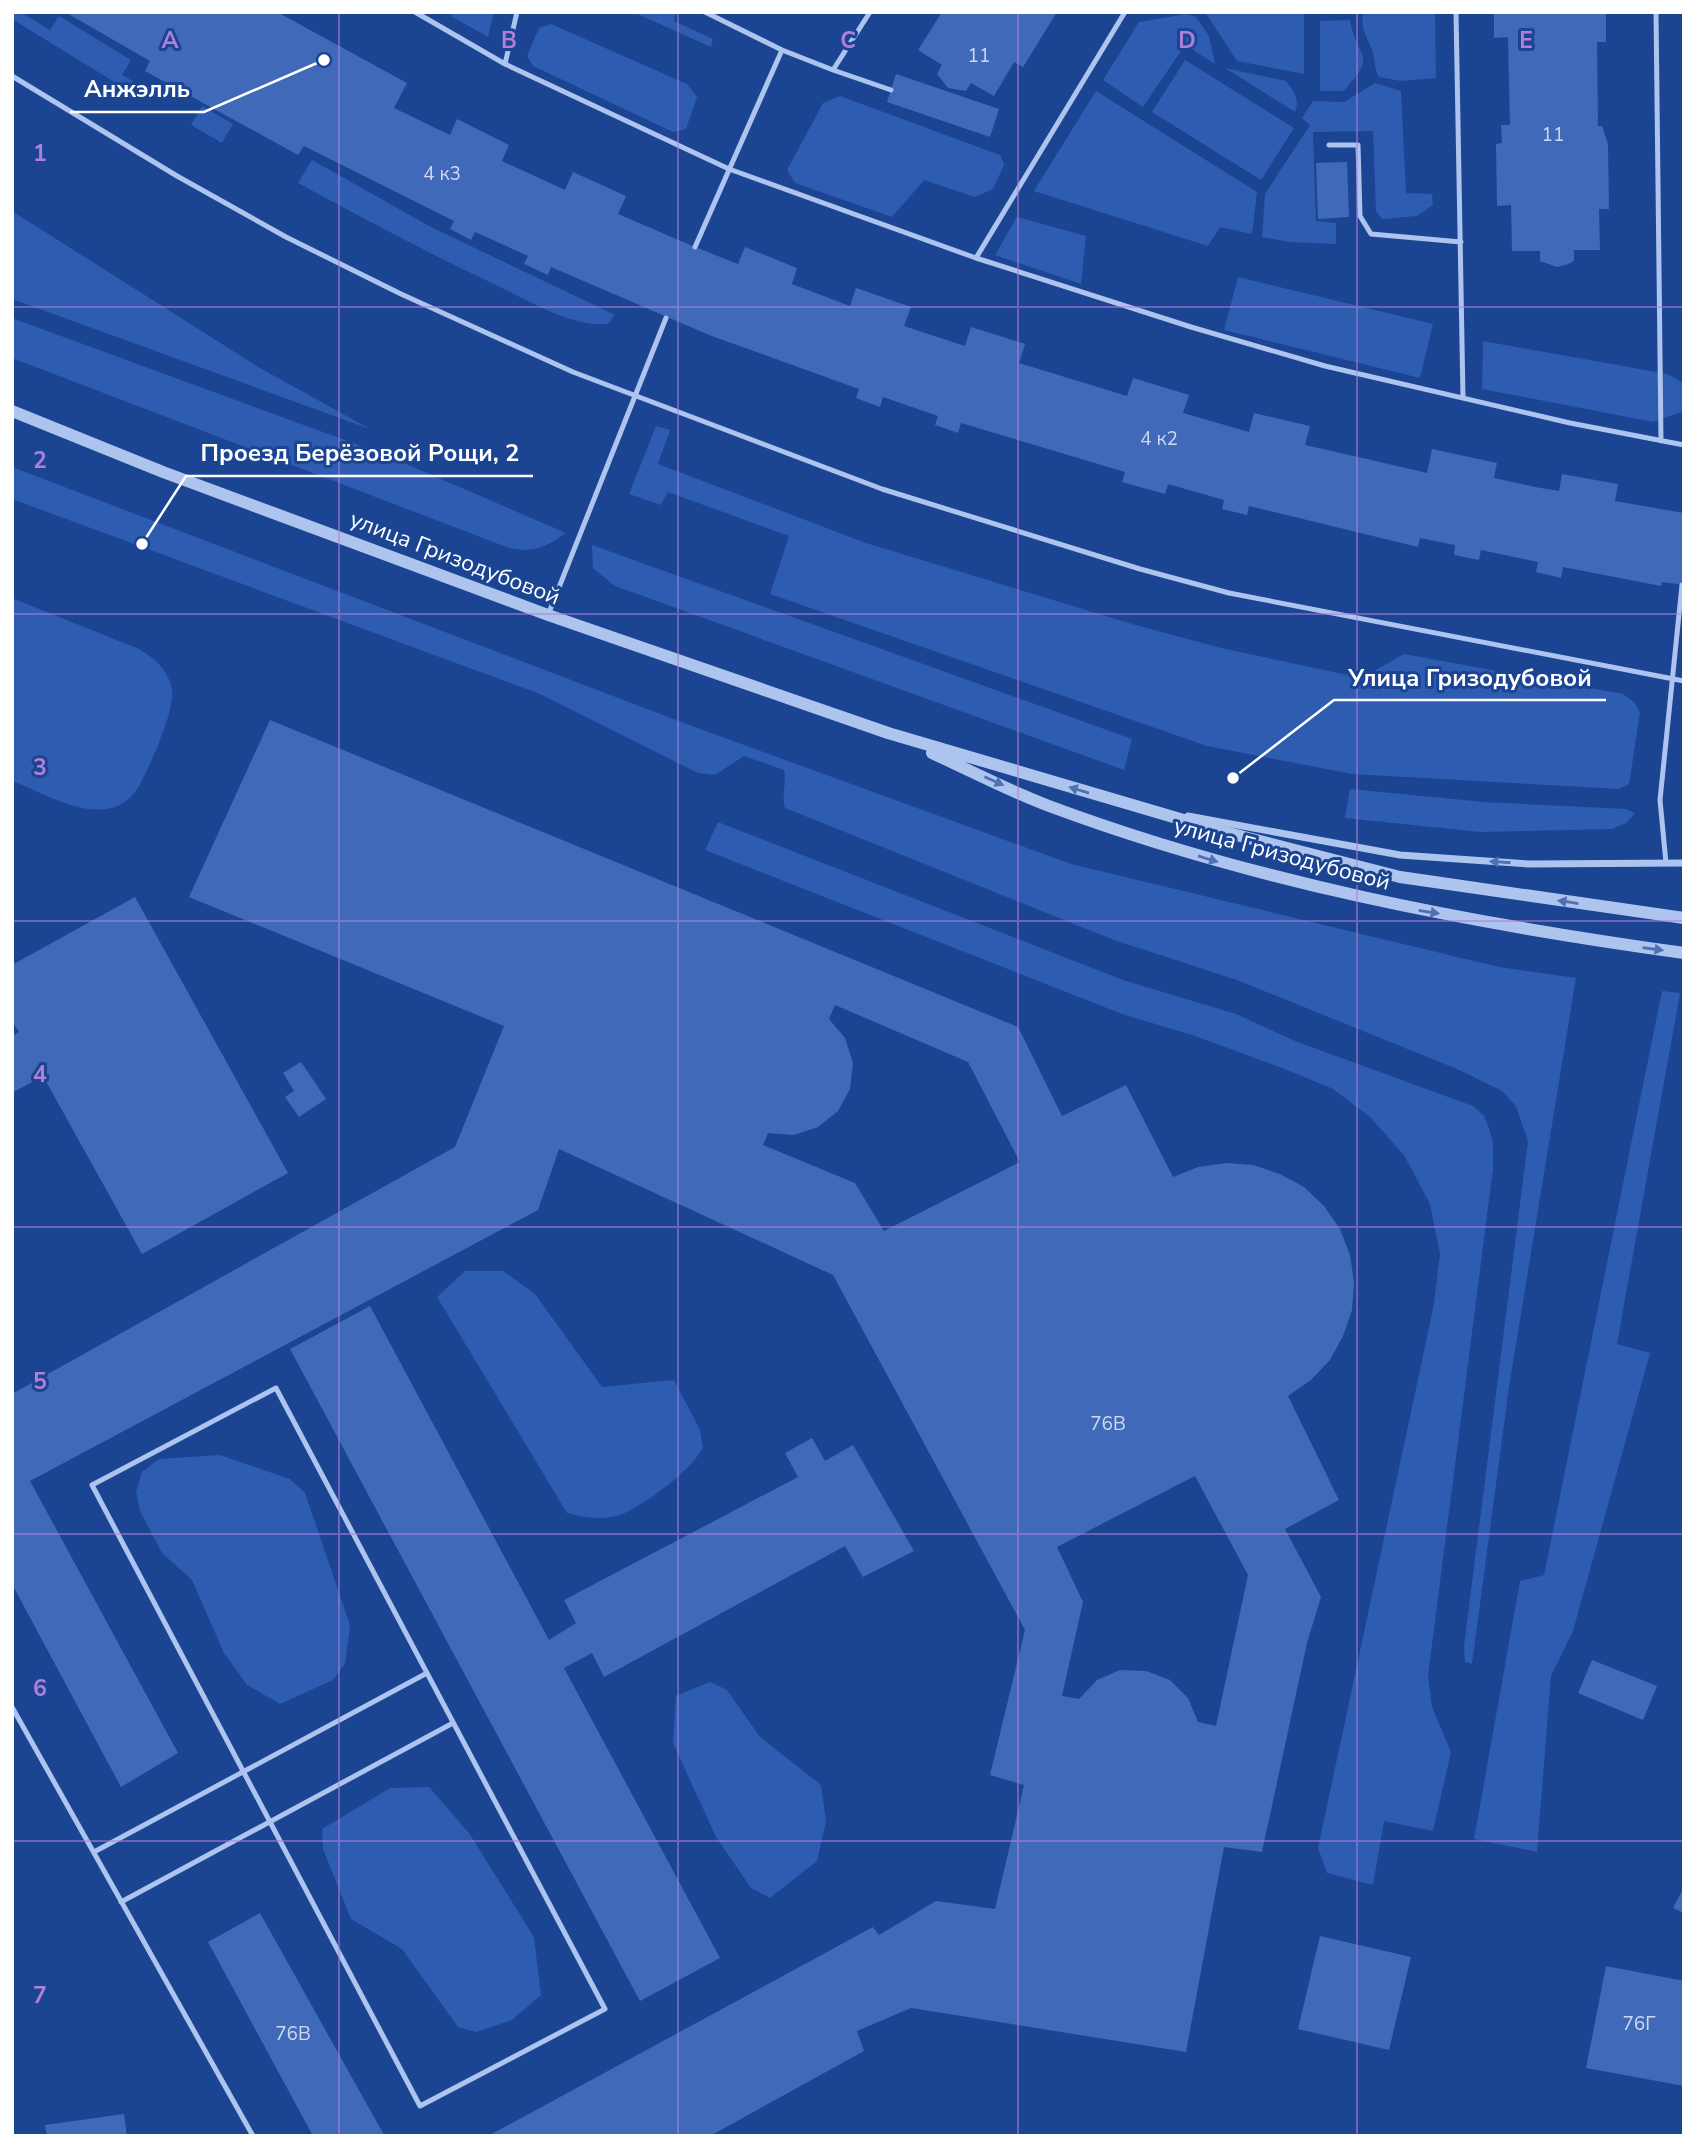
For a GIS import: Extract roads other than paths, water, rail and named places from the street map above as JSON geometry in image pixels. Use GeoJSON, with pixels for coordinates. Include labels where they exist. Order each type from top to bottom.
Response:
{"type":"FeatureCollection","features":[{"type":"Feature","properties":{"kind":"street","name":"улица Гризодубовой"},"geometry":{"type":"LineString","coordinates":[[12,411],[163,472],[548,615],[887,733],[1145,810],[1400,877],[1684,918]]}},
{"type":"Feature","properties":{"kind":"street","name":"улица Гризодубовой"},"geometry":{"type":"LineString","coordinates":[[887,733],[1047,805],[1213,861],[1396,907],[1684,953]]}},
{"type":"Feature","properties":{"kind":"street"},"geometry":{"type":"LineString","coordinates":[[1145,810],[1227,822],[1400,855],[1528,864],[1684,863]]}},
{"type":"Feature","properties":{"kind":"lane"},"geometry":{"type":"LineString","coordinates":[[415,12],[505,64],[729,169],[976,258],[1191,327],[1325,366],[1684,444]]}},
{"type":"Feature","properties":{"kind":"lane"},"geometry":{"type":"LineString","coordinates":[[505,64],[517,12]]}},
{"type":"Feature","properties":{"kind":"lane"},"geometry":{"type":"LineString","coordinates":[[705,12],[782,50],[891,90]]}},
{"type":"Feature","properties":{"kind":"lane"},"geometry":{"type":"LineString","coordinates":[[722,20],[723,12]]}},
{"type":"Feature","properties":{"kind":"lane"},"geometry":{"type":"LineString","coordinates":[[833,69],[870,12]]}},
{"type":"Feature","properties":{"kind":"lane"},"geometry":{"type":"LineString","coordinates":[[976,258],[1125,12]]}},
{"type":"Feature","properties":{"kind":"lane"},"geometry":{"type":"LineString","coordinates":[[1456,12],[1464,398]]}},
{"type":"Feature","properties":{"kind":"lane"},"geometry":{"type":"LineString","coordinates":[[1656,12],[1661,441]]}},
{"type":"Feature","properties":{"kind":"lane"},"geometry":{"type":"LineString","coordinates":[[695,247],[782,50]]}},
{"type":"Feature","properties":{"kind":"lane"},"geometry":{"type":"LineString","coordinates":[[12,76],[177,176],[286,236],[515,347],[882,489],[1140,569],[1293,607],[1684,681]]}},
{"type":"Feature","properties":{"kind":"lane"},"geometry":{"type":"LineString","coordinates":[[1329,145],[1358,145],[1360,216],[1371,234],[1461,242]]}},
{"type":"Feature","properties":{"kind":"lane"},"geometry":{"type":"LineString","coordinates":[[548,615],[666,318]]}},
{"type":"Feature","properties":{"kind":"lane"},"geometry":{"type":"LineString","coordinates":[[1666,863],[1661,800],[1670,680],[1682,585]]}},
{"type":"Feature","properties":{"kind":"lane"},"geometry":{"type":"LineString","coordinates":[[276,1388],[453,1723],[604,2009],[420,2106],[92,1485],[276,1388]]}},
{"type":"Feature","properties":{"kind":"lane"},"geometry":{"type":"LineString","coordinates":[[94,1852],[427,1673]]}},
{"type":"Feature","properties":{"kind":"lane"},"geometry":{"type":"LineString","coordinates":[[12,1707],[253,2136]]}},
{"type":"Feature","properties":{"kind":"lane"},"geometry":{"type":"LineString","coordinates":[[121,1902],[453,1723]]}},
{"type":"Feature","properties":{"kind":"place","name":"Анжэлль"},"geometry":{"type":"Point","coordinates":[324,60]}},
{"type":"Feature","properties":{"kind":"place","name":"Проезд Берёзовой Рощи, 2"},"geometry":{"type":"Point","coordinates":[142,544]}},
{"type":"Feature","properties":{"kind":"place","name":"Улица Гризодубовой"},"geometry":{"type":"Point","coordinates":[1233,778]}}]}
